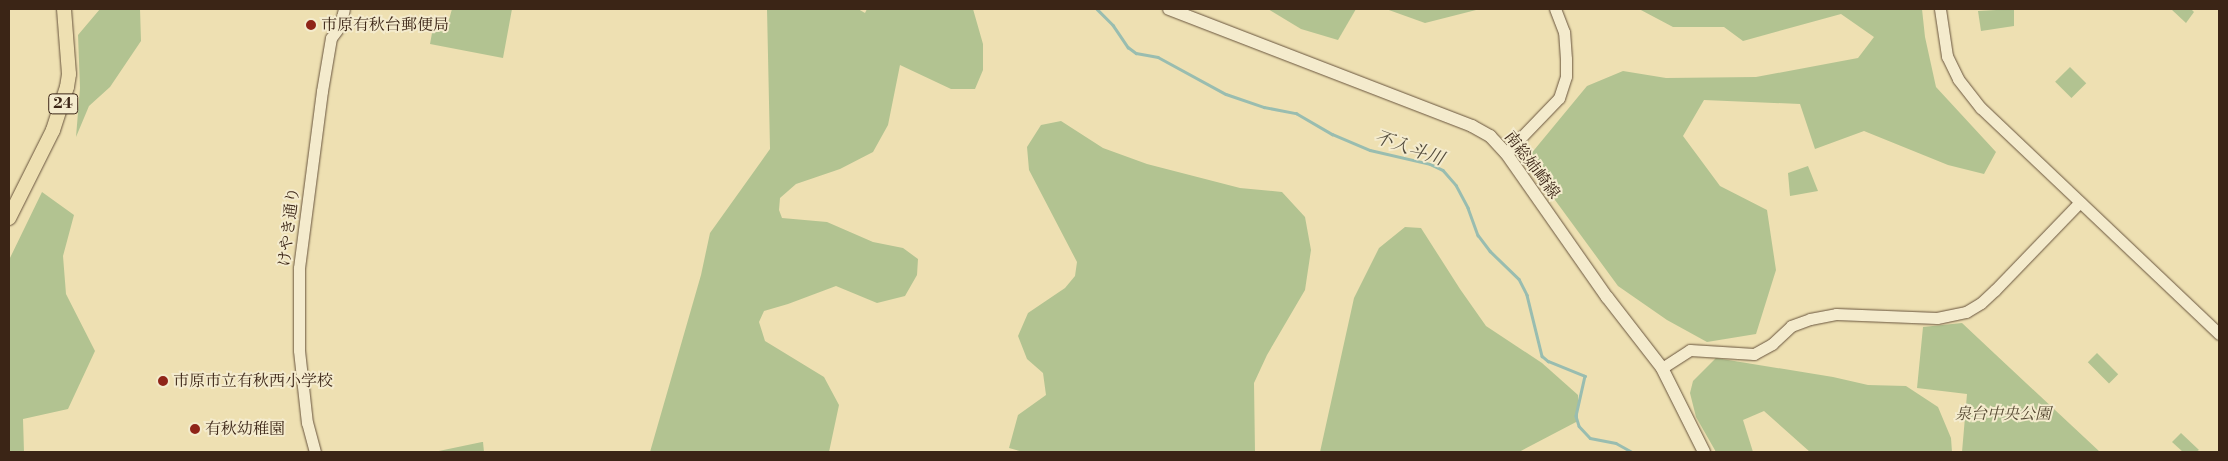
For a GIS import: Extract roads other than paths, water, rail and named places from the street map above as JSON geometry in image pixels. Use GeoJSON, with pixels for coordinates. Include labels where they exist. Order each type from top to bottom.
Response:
{"type":"FeatureCollection","features":[{"type":"Feature","properties":{"kind":"main road","name":"24"},"geometry":{"type":"LineString","coordinates":[[9,218],[53,130],[67,87],[69,74],[64,9]]}},
{"type":"Feature","properties":{"kind":"main road","name":"南総姉崎線"},"geometry":{"type":"LineString","coordinates":[[1169,9],[1472,126],[1490,136],[1506,153],[1607,297],[1662,368],[1704,452]]}},
{"type":"Feature","properties":{"kind":"street","name":"けやき通り"},"geometry":{"type":"LineString","coordinates":[[315,452],[308,423],[299,350],[299,268],[322,91],[331,38],[340,26],[344,9]]}},
{"type":"Feature","properties":{"kind":"street"},"geometry":{"type":"LineString","coordinates":[[1506,153],[1559,98],[1566,76],[1566,59],[1564,32],[1555,9]]}},
{"type":"Feature","properties":{"kind":"street"},"geometry":{"type":"LineString","coordinates":[[1940,9],[1946,56],[1958,79],[1981,108],[2219,334]]}},
{"type":"Feature","properties":{"kind":"street"},"geometry":{"type":"LineString","coordinates":[[1662,368],[1690,350],[1754,354],[1772,344],[1791,326],[1810,319],[1836,314],[1937,318],[1966,312],[1981,303],[1995,290],[2080,202]]}},
{"type":"Feature","properties":{"kind":"waterway","name":"不入斗川"},"geometry":{"type":"LineString","coordinates":[[1097,9],[1113,25],[1128,47],[1136,53],[1158,57],[1226,94],[1264,107],[1296,113],[1332,134],[1370,150],[1430,164],[1443,170],[1456,185],[1468,208],[1478,235],[1490,251],[1519,279],[1527,295],[1542,356],[1548,361],[1585,376],[1576,416],[1579,426],[1590,438],[1616,443],[1632,452]]}},
{"type":"Feature","properties":{"kind":"place","name":"市原有秋台郵便局"},"geometry":{"type":"Point","coordinates":[311,25]}},
{"type":"Feature","properties":{"kind":"place","name":"市原市立有秋西小学校"},"geometry":{"type":"Point","coordinates":[163,381]}},
{"type":"Feature","properties":{"kind":"place","name":"有秋幼稚園"},"geometry":{"type":"Point","coordinates":[195,429]}},
{"type":"Feature","properties":{"kind":"park label","name":"泉台中央公園"},"geometry":{"type":"Point","coordinates":[2003,414]}}]}
